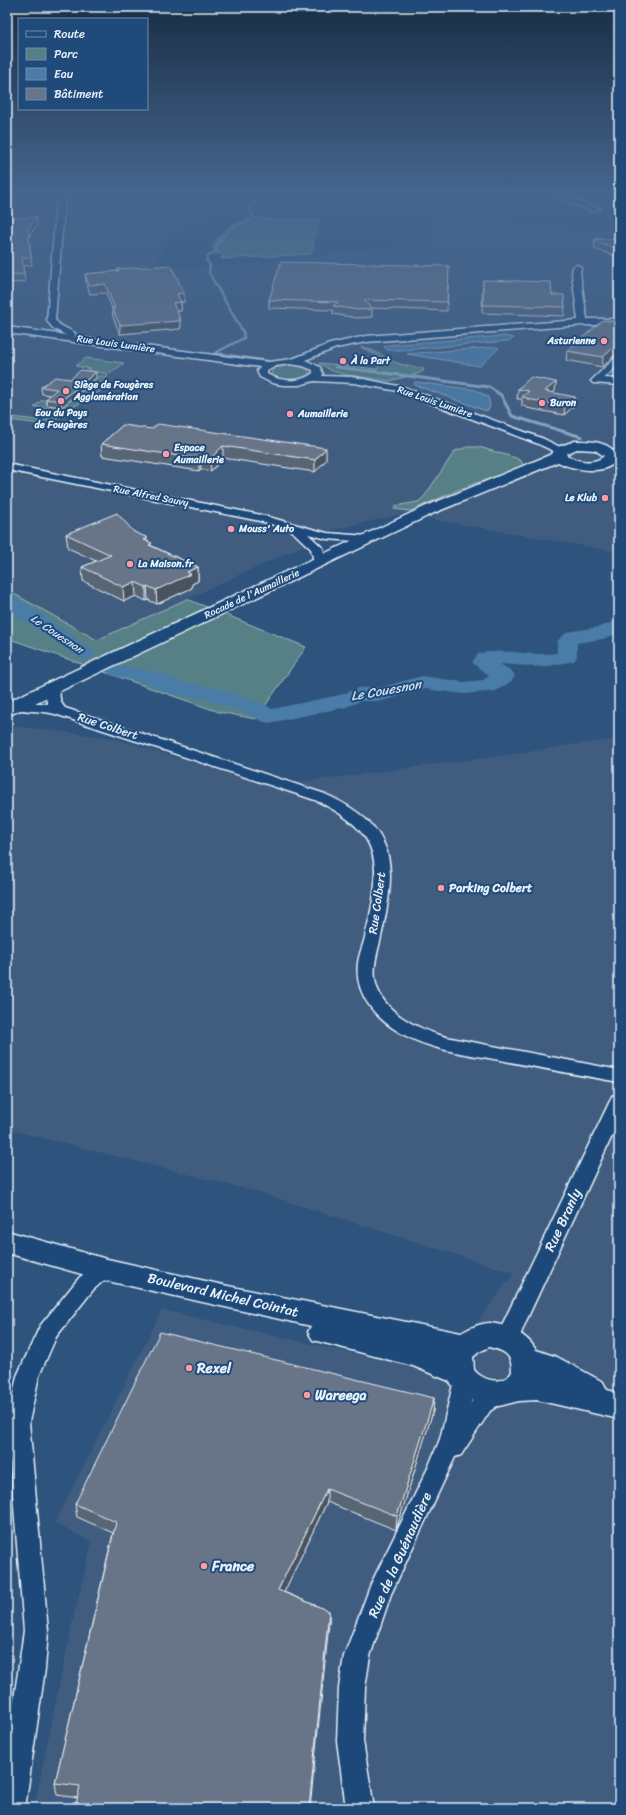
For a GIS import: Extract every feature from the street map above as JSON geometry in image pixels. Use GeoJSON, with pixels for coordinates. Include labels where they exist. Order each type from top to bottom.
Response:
{"type":"FeatureCollection","features":[{"type":"Feature","properties":{"kind":"main road"},"geometry":{"type":"LineString","coordinates":[[559,454],[564,461],[574,464],[600,465],[610,460],[612,451],[575,445]]}},
{"type":"Feature","properties":{"kind":"main road","name":"Rocade de l'Aumaillerie"},"geometry":{"type":"LineString","coordinates":[[9,708],[367,539],[450,501],[498,482],[575,445]]}},
{"type":"Feature","properties":{"kind":"main road","name":"Rocade de l'Aumaillerie"},"geometry":{"type":"LineString","coordinates":[[498,482],[574,464]]}},
{"type":"Feature","properties":{"kind":"main road"},"geometry":{"type":"LineString","coordinates":[[7,1242],[97,1274]]}},
{"type":"Feature","properties":{"kind":"main road"},"geometry":{"type":"LineString","coordinates":[[7,1256],[97,1274]]}},
{"type":"Feature","properties":{"kind":"main road","name":"Boulevard Michel Cointat"},"geometry":{"type":"LineString","coordinates":[[97,1274],[343,1322],[463,1366]]}},
{"type":"Feature","properties":{"kind":"main road","name":"Boulevard Michel Cointat"},"geometry":{"type":"LineString","coordinates":[[97,1274],[112,1286],[463,1366]]}},
{"type":"Feature","properties":{"kind":"main road","name":"Boulevard Michel Cointat"},"geometry":{"type":"LineString","coordinates":[[297,1327],[343,1322]]}},
{"type":"Feature","properties":{"kind":"main road"},"geometry":{"type":"LineString","coordinates":[[619,1402],[587,1389],[517,1349],[489,1336],[471,1340],[463,1366],[478,1390],[506,1391],[537,1387],[619,1406]]}},
{"type":"Feature","properties":{"kind":"main road"},"geometry":{"type":"LineString","coordinates":[[506,1391],[523,1382],[527,1375],[528,1367],[517,1349]]}},
{"type":"Feature","properties":{"kind":"street"},"geometry":{"type":"LineString","coordinates":[[50,279],[44,328],[70,334],[87,340]]}},
{"type":"Feature","properties":{"kind":"street"},"geometry":{"type":"LineString","coordinates":[[577,279],[583,322]]}},
{"type":"Feature","properties":{"kind":"street"},"geometry":{"type":"LineString","coordinates":[[266,368],[292,362],[333,346],[366,339],[583,322],[619,322]]}},
{"type":"Feature","properties":{"kind":"street","name":"Rue Louis Lumière"},"geometry":{"type":"LineString","coordinates":[[7,330],[44,328],[87,340],[224,360],[266,368],[266,377],[280,381],[298,382],[315,375],[354,380],[400,389],[514,430],[540,441],[559,454]]}},
{"type":"Feature","properties":{"kind":"street"},"geometry":{"type":"LineString","coordinates":[[313,354],[310,358],[310,364],[315,375]]}},
{"type":"Feature","properties":{"kind":"street"},"geometry":{"type":"LineString","coordinates":[[619,359],[596,381],[619,382]]}},
{"type":"Feature","properties":{"kind":"street"},"geometry":{"type":"LineString","coordinates":[[292,362],[310,364]]}},
{"type":"Feature","properties":{"kind":"street","name":"Rue Louis Lumière"},"geometry":{"type":"LineString","coordinates":[[514,430],[575,445]]}},
{"type":"Feature","properties":{"kind":"street","name":"Rue Alfred Sauvy"},"geometry":{"type":"LineString","coordinates":[[7,467],[261,518],[327,536],[367,539]]}},
{"type":"Feature","properties":{"kind":"street","name":"Rue Alfred Sauvy"},"geometry":{"type":"LineString","coordinates":[[294,527],[317,548],[320,562]]}},
{"type":"Feature","properties":{"kind":"street"},"geometry":{"type":"LineString","coordinates":[[53,688],[51,694],[53,703],[60,711]]}},
{"type":"Feature","properties":{"kind":"street","name":"Rue Colbert"},"geometry":{"type":"LineString","coordinates":[[9,708],[41,706],[60,711],[320,797],[338,805],[357,818],[368,830],[376,842],[382,859],[383,876],[366,972],[369,992],[378,1006],[393,1020],[408,1030],[450,1045],[619,1076]]}},
{"type":"Feature","properties":{"kind":"street","name":"Rue Branly"},"geometry":{"type":"LineString","coordinates":[[517,1349],[515,1321],[619,1101]]}},
{"type":"Feature","properties":{"kind":"street"},"geometry":{"type":"LineString","coordinates":[[11,1808],[32,1669],[36,1631],[18,1422],[28,1376],[48,1332],[97,1274]]}},
{"type":"Feature","properties":{"kind":"street","name":"Rue de la Guénaudière"},"geometry":{"type":"LineString","coordinates":[[360,1808],[350,1741],[352,1688],[357,1656],[380,1592],[439,1470],[451,1439],[463,1366]]}},
{"type":"Feature","properties":{"kind":"street","name":"Rue de la Guénaudière"},"geometry":{"type":"LineString","coordinates":[[439,1470],[482,1404],[506,1391]]}},
{"type":"Feature","properties":{"kind":"shaded area"},"geometry":{"type":"Polygon","coordinates":[[[7,279],[619,279],[619,552],[402,514],[329,531],[305,545],[97,640],[7,590],[7,279]]]}},
{"type":"Feature","properties":{"kind":"shaded area"},"geometry":{"type":"Polygon","coordinates":[[[7,725],[112,738],[271,786],[619,739],[619,1808],[34,1808],[72,1624],[92,1542],[55,1523],[162,1310],[439,1373],[514,1273],[254,1191],[7,1129],[7,725]]]}},
{"type":"Feature","properties":{"kind":"green space"},"geometry":{"type":"Polygon","coordinates":[[[361,347],[372,350],[396,363],[423,368],[424,370],[420,373],[390,381],[346,375],[332,371],[319,363],[377,369],[384,360],[361,347]]]}},
{"type":"Feature","properties":{"kind":"green space"},"geometry":{"type":"Polygon","coordinates":[[[86,358],[124,363],[110,374],[87,371],[91,369],[76,366],[86,358]]]}},
{"type":"Feature","properties":{"kind":"green space"},"geometry":{"type":"Polygon","coordinates":[[[292,365],[306,368],[310,373],[302,378],[290,380],[279,378],[271,373],[274,368],[292,365]]]}},
{"type":"Feature","properties":{"kind":"green space"},"geometry":{"type":"Polygon","coordinates":[[[99,376],[108,376],[101,383],[101,390],[93,397],[66,410],[34,407],[42,400],[54,400],[76,395],[89,395],[92,392],[81,391],[99,376]]]}},
{"type":"Feature","properties":{"kind":"green space"},"geometry":{"type":"Polygon","coordinates":[[[58,412],[62,414],[48,425],[9,420],[12,417],[45,421],[58,412]]]}},
{"type":"Feature","properties":{"kind":"green space"},"geometry":{"type":"Polygon","coordinates":[[[467,447],[479,447],[516,458],[521,461],[525,468],[467,486],[410,511],[394,509],[395,506],[418,502],[424,497],[455,451],[467,447]]]}},
{"type":"Feature","properties":{"kind":"green space"},"geometry":{"type":"Polygon","coordinates":[[[7,590],[97,640],[187,599],[306,647],[256,719],[219,712],[7,638],[7,590]]]}},
{"type":"Feature","properties":{"kind":"water"},"geometry":{"type":"Polygon","coordinates":[[[504,336],[514,338],[508,341],[403,350],[387,350],[384,347],[389,345],[504,336]]]}},
{"type":"Feature","properties":{"kind":"water"},"geometry":{"type":"Polygon","coordinates":[[[495,347],[499,348],[480,366],[407,354],[495,347]]]}},
{"type":"Feature","properties":{"kind":"water"},"geometry":{"type":"Polygon","coordinates":[[[416,382],[476,390],[488,397],[490,405],[489,409],[486,411],[415,385],[414,383],[416,382]]]}},
{"type":"Feature","properties":{"kind":"building"},"geometry":{"type":"Polygon","coordinates":[[[87,279],[177,279],[184,293],[177,294],[181,302],[173,303],[180,321],[120,325],[112,308],[115,308],[105,284],[89,285],[87,279]]]}},
{"type":"Feature","properties":{"kind":"building"},"geometry":{"type":"Polygon","coordinates":[[[276,279],[448,279],[447,302],[364,300],[372,309],[358,310],[333,306],[338,302],[269,300],[276,279]]]}},
{"type":"Feature","properties":{"kind":"building"},"geometry":{"type":"Polygon","coordinates":[[[483,280],[551,282],[552,295],[564,295],[565,307],[483,305],[483,280]]]}},
{"type":"Feature","properties":{"kind":"building"},"geometry":{"type":"Polygon","coordinates":[[[603,320],[619,322],[619,343],[603,357],[567,351],[603,320]]]}},
{"type":"Feature","properties":{"kind":"building"},"geometry":{"type":"Polygon","coordinates":[[[81,370],[96,372],[61,401],[46,399],[57,389],[41,387],[55,377],[70,379],[81,370]]]}},
{"type":"Feature","properties":{"kind":"building"},"geometry":{"type":"Polygon","coordinates":[[[531,377],[556,382],[545,391],[575,397],[565,406],[522,397],[529,391],[518,389],[531,377]]]}},
{"type":"Feature","properties":{"kind":"building"},"geometry":{"type":"Polygon","coordinates":[[[158,424],[326,448],[315,460],[223,446],[210,459],[200,457],[199,459],[101,444],[123,425],[152,429],[158,424]]]}},
{"type":"Feature","properties":{"kind":"building","name":"La Maison.fr"},"geometry":{"type":"Polygon","coordinates":[[[117,513],[134,532],[148,538],[144,540],[152,543],[149,545],[198,567],[187,572],[191,574],[156,590],[135,582],[123,587],[82,567],[111,555],[66,534],[117,513]]]}},
{"type":"Feature","properties":{"kind":"building","name":"France"},"geometry":{"type":"Polygon","coordinates":[[[160,1332],[434,1398],[397,1516],[327,1489],[278,1590],[329,1611],[309,1808],[75,1808],[80,1786],[55,1783],[116,1522],[75,1504],[160,1332]]]}},
{"type":"Feature","properties":{"kind":"waterway"},"geometry":{"type":"LineString","coordinates":[[212,279],[243,332],[244,338],[215,353],[268,361]]}},
{"type":"Feature","properties":{"kind":"waterway"},"geometry":{"type":"LineString","coordinates":[[335,367],[377,372]]}},
{"type":"Feature","properties":{"kind":"waterway"},"geometry":{"type":"LineString","coordinates":[[370,371],[489,387],[501,395],[512,416],[582,437]]}},
{"type":"Feature","properties":{"kind":"waterway","name":"Le Couesnon"},"geometry":{"type":"LineString","coordinates":[[7,600],[86,654]]}},
{"type":"Feature","properties":{"kind":"waterway","name":"Le Couesnon"},"geometry":{"type":"LineString","coordinates":[[118,670],[156,679],[178,689],[208,693],[254,708],[269,716],[346,700],[358,695],[382,694],[411,687],[422,682],[464,688],[488,686],[504,676],[483,662],[485,658],[491,657],[544,661],[567,657],[567,641],[574,636],[603,633],[619,626]]}},
{"type":"Feature","properties":{"kind":"place","name":"Asturienne"},"geometry":{"type":"Point","coordinates":[604,341]}},
{"type":"Feature","properties":{"kind":"place","name":"À la Part"},"geometry":{"type":"Point","coordinates":[343,361]}},
{"type":"Feature","properties":{"kind":"place","name":"Siège de Fougères Agglomération"},"geometry":{"type":"Point","coordinates":[66,391]}},
{"type":"Feature","properties":{"kind":"place","name":"Eau du Pays de Fougères"},"geometry":{"type":"Point","coordinates":[61,401]}},
{"type":"Feature","properties":{"kind":"place","name":"Buron"},"geometry":{"type":"Point","coordinates":[542,403]}},
{"type":"Feature","properties":{"kind":"place","name":"Aumaillerie"},"geometry":{"type":"Point","coordinates":[290,414]}},
{"type":"Feature","properties":{"kind":"place","name":"Espace Aumaillerie"},"geometry":{"type":"Point","coordinates":[166,454]}},
{"type":"Feature","properties":{"kind":"place","name":"Le Klub"},"geometry":{"type":"Point","coordinates":[605,498]}},
{"type":"Feature","properties":{"kind":"place","name":"Mouss' Auto"},"geometry":{"type":"Point","coordinates":[231,529]}},
{"type":"Feature","properties":{"kind":"place","name":"La Maison.fr"},"geometry":{"type":"Point","coordinates":[130,564]}},
{"type":"Feature","properties":{"kind":"place","name":"Parking Colbert"},"geometry":{"type":"Point","coordinates":[441,888]}},
{"type":"Feature","properties":{"kind":"place","name":"Rexel"},"geometry":{"type":"Point","coordinates":[189,1368]}},
{"type":"Feature","properties":{"kind":"place","name":"Wareega"},"geometry":{"type":"Point","coordinates":[307,1395]}},
{"type":"Feature","properties":{"kind":"place","name":"France"},"geometry":{"type":"Point","coordinates":[204,1566]}}]}
